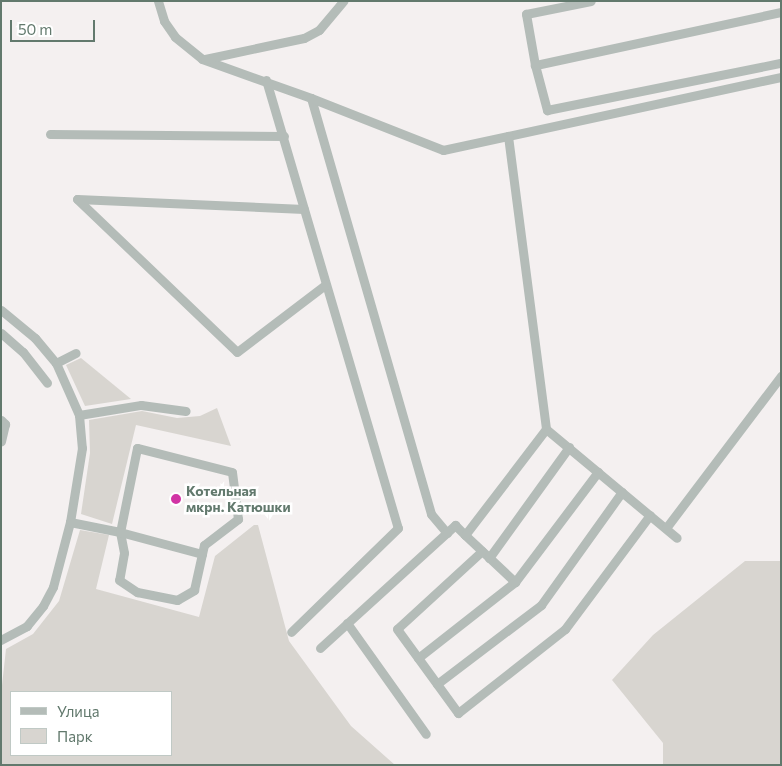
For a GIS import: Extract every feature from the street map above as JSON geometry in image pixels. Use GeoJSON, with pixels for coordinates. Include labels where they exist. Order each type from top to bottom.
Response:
{"type":"FeatureCollection","features":[{"type":"Feature","properties":{"kind":"street"},"geometry":{"type":"LineString","coordinates":[[158,1],[164,21],[175,37],[202,59],[266,80],[442,150],[781,77]]}},
{"type":"Feature","properties":{"kind":"street"},"geometry":{"type":"LineString","coordinates":[[202,59],[304,38],[331,18],[343,1]]}},
{"type":"Feature","properties":{"kind":"street"},"geometry":{"type":"LineString","coordinates":[[590,1],[526,14],[535,65],[547,110],[781,63]]}},
{"type":"Feature","properties":{"kind":"street"},"geometry":{"type":"LineString","coordinates":[[535,65],[781,12]]}},
{"type":"Feature","properties":{"kind":"street"},"geometry":{"type":"LineString","coordinates":[[266,80],[398,528],[291,632]]}},
{"type":"Feature","properties":{"kind":"street"},"geometry":{"type":"LineString","coordinates":[[311,98],[431,514],[447,533]]}},
{"type":"Feature","properties":{"kind":"street"},"geometry":{"type":"LineString","coordinates":[[50,134],[284,136]]}},
{"type":"Feature","properties":{"kind":"street"},"geometry":{"type":"LineString","coordinates":[[508,136],[546,429],[677,538]]}},
{"type":"Feature","properties":{"kind":"street"},"geometry":{"type":"LineString","coordinates":[[304,210],[77,199],[237,352],[325,285]]}},
{"type":"Feature","properties":{"kind":"street"},"geometry":{"type":"LineString","coordinates":[[1,310],[35,338],[56,363],[79,415],[82,448],[70,522],[53,587],[43,606],[27,626],[1,640]]}},
{"type":"Feature","properties":{"kind":"street"},"geometry":{"type":"LineString","coordinates":[[1,334],[23,352],[47,383]]}},
{"type":"Feature","properties":{"kind":"street"},"geometry":{"type":"LineString","coordinates":[[56,363],[76,353]]}},
{"type":"Feature","properties":{"kind":"street"},"geometry":{"type":"LineString","coordinates":[[666,528],[781,376]]}},
{"type":"Feature","properties":{"kind":"street"},"geometry":{"type":"LineString","coordinates":[[79,415],[142,405],[186,410]]}},
{"type":"Feature","properties":{"kind":"street"},"geometry":{"type":"LineString","coordinates":[[1,420],[6,424],[1,442]]}},
{"type":"Feature","properties":{"kind":"street"},"geometry":{"type":"LineString","coordinates":[[465,535],[546,429]]}},
{"type":"Feature","properties":{"kind":"street"},"geometry":{"type":"LineString","coordinates":[[137,448],[232,472],[238,519],[204,545],[194,590],[177,600],[137,592],[119,580],[124,553],[120,532],[137,448]]}},
{"type":"Feature","properties":{"kind":"street"},"geometry":{"type":"LineString","coordinates":[[489,558],[569,448]]}},
{"type":"Feature","properties":{"kind":"street"},"geometry":{"type":"LineString","coordinates":[[418,658],[515,582],[598,472]]}},
{"type":"Feature","properties":{"kind":"street"},"geometry":{"type":"LineString","coordinates":[[437,684],[541,605],[622,492]]}},
{"type":"Feature","properties":{"kind":"street"},"geometry":{"type":"LineString","coordinates":[[482,551],[397,629],[458,713],[565,629],[650,515]]}},
{"type":"Feature","properties":{"kind":"street"},"geometry":{"type":"LineString","coordinates":[[70,522],[120,532],[202,554]]}},
{"type":"Feature","properties":{"kind":"street"},"geometry":{"type":"LineString","coordinates":[[320,648],[455,526],[515,582]]}},
{"type":"Feature","properties":{"kind":"street"},"geometry":{"type":"LineString","coordinates":[[347,623],[426,734]]}},
{"type":"Feature","properties":{"kind":"green space"},"geometry":{"type":"Polygon","coordinates":[[[81,358],[131,399],[85,406],[66,365],[81,358]]]}},
{"type":"Feature","properties":{"kind":"green space"},"geometry":{"type":"Polygon","coordinates":[[[217,408],[231,446],[136,425],[112,524],[81,514],[90,453],[89,420],[142,411],[177,418],[200,416],[217,408]]]}},
{"type":"Feature","properties":{"kind":"green space"},"geometry":{"type":"Polygon","coordinates":[[[254,525],[258,525],[289,641],[351,726],[395,765],[1,765],[1,694],[6,649],[33,634],[59,601],[80,530],[109,535],[96,589],[199,617],[215,556],[254,525]]]}},
{"type":"Feature","properties":{"kind":"green space"},"geometry":{"type":"Polygon","coordinates":[[[745,561],[781,561],[781,765],[663,765],[663,743],[612,680],[653,635],[745,561]]]}},
{"type":"Feature","properties":{"kind":"place","name":"Котельная мкрн. Катюшки"},"geometry":{"type":"Point","coordinates":[176,499]}}]}
